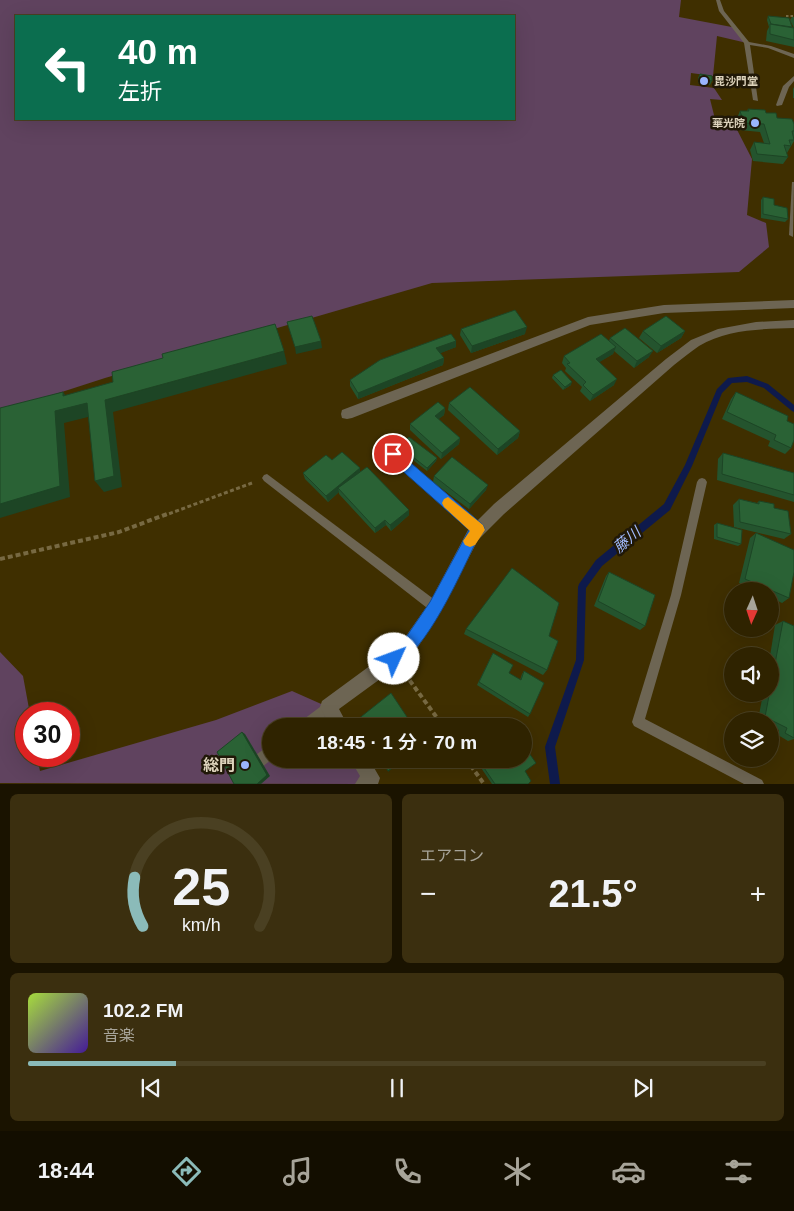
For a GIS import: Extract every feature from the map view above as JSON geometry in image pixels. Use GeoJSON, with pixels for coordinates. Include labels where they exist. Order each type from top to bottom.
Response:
{"type":"FeatureCollection","features":[{"type":"Feature","properties":{"kind":"street"},"geometry":{"type":"LineString","coordinates":[[347,414],[596,319],[621,313],[656,310],[794,304]]}},
{"type":"Feature","properties":{"kind":"street"},"geometry":{"type":"LineString","coordinates":[[335,718],[328,707],[407,649],[435,607],[473,535],[632,394],[695,343],[722,331],[767,325],[794,324]]}},
{"type":"Feature","properties":{"kind":"street"},"geometry":{"type":"LineString","coordinates":[[364,784],[371,778],[365,768]]}},
{"type":"Feature","properties":{"kind":"lane"},"geometry":{"type":"LineString","coordinates":[[718,0],[722,11],[747,43],[756,100]]}},
{"type":"Feature","properties":{"kind":"lane"},"geometry":{"type":"LineString","coordinates":[[747,43],[769,47],[794,56]]}},
{"type":"Feature","properties":{"kind":"lane"},"geometry":{"type":"LineString","coordinates":[[779,105],[786,86],[794,78]]}},
{"type":"Feature","properties":{"kind":"lane"},"geometry":{"type":"LineString","coordinates":[[793,235],[794,184]]}},
{"type":"Feature","properties":{"kind":"lane"},"geometry":{"type":"LineString","coordinates":[[393,454],[478,530]]}},
{"type":"Feature","properties":{"kind":"lane"},"geometry":{"type":"LineString","coordinates":[[267,478],[435,607]]}},
{"type":"Feature","properties":{"kind":"lane"},"geometry":{"type":"LineString","coordinates":[[702,482],[676,595],[638,722],[758,784]]}},
{"type":"Feature","properties":{"kind":"lane"},"geometry":{"type":"LineString","coordinates":[[314,718],[328,707]]}},
{"type":"Feature","properties":{"kind":"lane"},"geometry":{"type":"LineString","coordinates":[[245,773],[262,759]]}},
{"type":"Feature","properties":{"kind":"path"},"geometry":{"type":"LineString","coordinates":[[786,16],[794,16]]}},
{"type":"Feature","properties":{"kind":"path"},"geometry":{"type":"LineString","coordinates":[[0,560],[119,532],[267,478]]}},
{"type":"Feature","properties":{"kind":"path"},"geometry":{"type":"LineString","coordinates":[[394,659],[437,718]]}},
{"type":"Feature","properties":{"kind":"path"},"geometry":{"type":"LineString","coordinates":[[472,768],[484,784]]}},
{"type":"Feature","properties":{"kind":"shaded area"},"geometry":{"type":"Polygon","coordinates":[[[0,0],[681,0],[679,17],[737,28],[747,43],[717,36],[713,76],[691,73],[690,85],[714,88],[722,100],[710,99],[715,119],[732,120],[752,159],[747,215],[766,223],[769,247],[739,272],[432,283],[105,378],[0,412],[0,0]]]}},
{"type":"Feature","properties":{"kind":"shaded area"},"geometry":{"type":"Polygon","coordinates":[[[0,652],[23,676],[28,702],[15,702],[15,767],[39,767],[40,771],[54,767],[80,767],[80,759],[216,720],[292,691],[328,707],[335,718],[262,718],[262,768],[365,768],[371,778],[364,784],[0,783],[0,652]]]}},
{"type":"Feature","properties":{"kind":"building"},"geometry":{"type":"Polygon","coordinates":[[[768,16],[789,18],[792,27],[771,24],[768,16]]]}},
{"type":"Feature","properties":{"kind":"building"},"geometry":{"type":"Polygon","coordinates":[[[770,24],[794,28],[794,40],[770,34],[770,24]]]}},
{"type":"Feature","properties":{"kind":"building"},"geometry":{"type":"Polygon","coordinates":[[[700,74],[712,76],[712,81],[699,79],[700,74]]]}},
{"type":"Feature","properties":{"kind":"building"},"geometry":{"type":"Polygon","coordinates":[[[748,109],[765,110],[766,113],[776,113],[777,118],[792,119],[794,124],[794,131],[792,131],[794,140],[789,140],[791,146],[784,145],[788,157],[757,154],[754,142],[770,144],[764,124],[744,123],[740,111],[749,111],[748,109]]]}},
{"type":"Feature","properties":{"kind":"building"},"geometry":{"type":"Polygon","coordinates":[[[763,197],[774,199],[774,205],[787,208],[788,219],[763,214],[763,197]]]}},
{"type":"Feature","properties":{"kind":"building"},"geometry":{"type":"Polygon","coordinates":[[[515,310],[527,327],[472,346],[461,329],[515,310]]]}},
{"type":"Feature","properties":{"kind":"building"},"geometry":{"type":"Polygon","coordinates":[[[312,316],[321,341],[295,347],[287,322],[312,316]]]}},
{"type":"Feature","properties":{"kind":"building"},"geometry":{"type":"Polygon","coordinates":[[[666,316],[685,331],[661,346],[643,331],[666,316]]]}},
{"type":"Feature","properties":{"kind":"building"},"geometry":{"type":"Polygon","coordinates":[[[275,324],[284,351],[105,400],[114,476],[95,481],[87,403],[55,411],[60,486],[0,504],[0,408],[63,392],[63,396],[113,382],[112,372],[163,358],[162,354],[275,324]]]}},
{"type":"Feature","properties":{"kind":"building"},"geometry":{"type":"Polygon","coordinates":[[[625,328],[653,351],[637,361],[610,338],[625,328]]]}},
{"type":"Feature","properties":{"kind":"building"},"geometry":{"type":"Polygon","coordinates":[[[451,334],[456,341],[436,348],[444,358],[358,393],[350,380],[380,360],[451,334]]]}},
{"type":"Feature","properties":{"kind":"building"},"geometry":{"type":"Polygon","coordinates":[[[601,334],[616,347],[596,359],[617,379],[593,395],[583,385],[586,382],[567,364],[570,363],[564,356],[601,334]]]}},
{"type":"Feature","properties":{"kind":"building"},"geometry":{"type":"Polygon","coordinates":[[[561,370],[572,382],[565,387],[553,375],[561,370]]]}},
{"type":"Feature","properties":{"kind":"building"},"geometry":{"type":"Polygon","coordinates":[[[470,387],[520,431],[498,449],[449,403],[470,387]]]}},
{"type":"Feature","properties":{"kind":"building"},"geometry":{"type":"Polygon","coordinates":[[[736,392],[788,416],[787,421],[794,424],[794,440],[791,448],[774,440],[776,435],[727,412],[736,392]]]}},
{"type":"Feature","properties":{"kind":"building"},"geometry":{"type":"Polygon","coordinates":[[[438,402],[445,408],[435,416],[460,438],[442,453],[410,424],[438,402]]]}},
{"type":"Feature","properties":{"kind":"building"},"geometry":{"type":"Polygon","coordinates":[[[409,437],[437,458],[427,468],[399,446],[409,437]]]}},
{"type":"Feature","properties":{"kind":"building"},"geometry":{"type":"Polygon","coordinates":[[[342,452],[360,468],[326,496],[303,473],[326,455],[332,460],[342,452]]]}},
{"type":"Feature","properties":{"kind":"building"},"geometry":{"type":"Polygon","coordinates":[[[723,453],[794,473],[794,495],[722,474],[723,453]]]}},
{"type":"Feature","properties":{"kind":"building"},"geometry":{"type":"Polygon","coordinates":[[[452,457],[488,485],[470,504],[434,476],[452,457]]]}},
{"type":"Feature","properties":{"kind":"building"},"geometry":{"type":"Polygon","coordinates":[[[367,467],[409,510],[390,525],[385,520],[375,528],[338,488],[367,467]]]}},
{"type":"Feature","properties":{"kind":"building"},"geometry":{"type":"Polygon","coordinates":[[[739,499],[759,504],[759,501],[774,504],[774,508],[788,511],[791,534],[740,522],[739,499]]]}},
{"type":"Feature","properties":{"kind":"building"},"geometry":{"type":"Polygon","coordinates":[[[717,523],[742,530],[741,544],[717,537],[717,523]]]}},
{"type":"Feature","properties":{"kind":"building"},"geometry":{"type":"Polygon","coordinates":[[[756,533],[794,550],[794,572],[789,598],[779,594],[779,582],[752,582],[745,579],[756,533]]]}},
{"type":"Feature","properties":{"kind":"building"},"geometry":{"type":"Polygon","coordinates":[[[512,568],[559,603],[549,636],[558,641],[547,670],[466,629],[512,568]]]}},
{"type":"Feature","properties":{"kind":"building"},"geometry":{"type":"Polygon","coordinates":[[[609,572],[655,595],[645,626],[598,601],[609,572]]]}},
{"type":"Feature","properties":{"kind":"building"},"geometry":{"type":"Polygon","coordinates":[[[783,621],[794,626],[794,738],[785,733],[787,728],[779,724],[779,712],[766,712],[768,702],[779,702],[778,647],[783,621]]]}},
{"type":"Feature","properties":{"kind":"building"},"geometry":{"type":"Polygon","coordinates":[[[493,653],[513,665],[509,673],[521,680],[524,671],[544,683],[530,714],[479,682],[493,653]]]}},
{"type":"Feature","properties":{"kind":"building"},"geometry":{"type":"Polygon","coordinates":[[[391,693],[408,718],[360,718],[391,693]]]}},
{"type":"Feature","properties":{"kind":"building","name":"総門"},"geometry":{"type":"Polygon","coordinates":[[[242,732],[267,775],[257,784],[234,784],[217,752],[242,732]]]}},
{"type":"Feature","properties":{"kind":"building"},"geometry":{"type":"Polygon","coordinates":[[[532,757],[536,763],[532,766],[532,757]]]}},
{"type":"Feature","properties":{"kind":"building"},"geometry":{"type":"Polygon","coordinates":[[[484,768],[529,768],[525,771],[531,781],[528,784],[495,784],[484,768]]]}},
{"type":"Feature","properties":{"kind":"waterway","name":"藤川"},"geometry":{"type":"LineString","coordinates":[[555,784],[550,747],[580,660],[582,587],[599,563],[667,507],[688,466],[719,391],[730,380],[747,379],[766,386],[794,409]]}},
{"type":"Feature","properties":{"kind":"slow traffic"},"geometry":{"type":"LineString","coordinates":[[448,503],[478,530],[470,541]]}},
{"type":"Feature","properties":{"kind":"place","name":"毘沙門堂"},"geometry":{"type":"Point","coordinates":[704,81]}},
{"type":"Feature","properties":{"kind":"place","name":"華光院"},"geometry":{"type":"Point","coordinates":[755,123]}},
{"type":"Feature","properties":{"kind":"place","name":"総門"},"geometry":{"type":"Point","coordinates":[245,765]}},
{"type":"Feature","properties":{"kind":"route"},"geometry":{"type":"LineString","coordinates":[[393,454],[478,530],[473,535],[435,607],[407,649],[394,659]]}}]}
